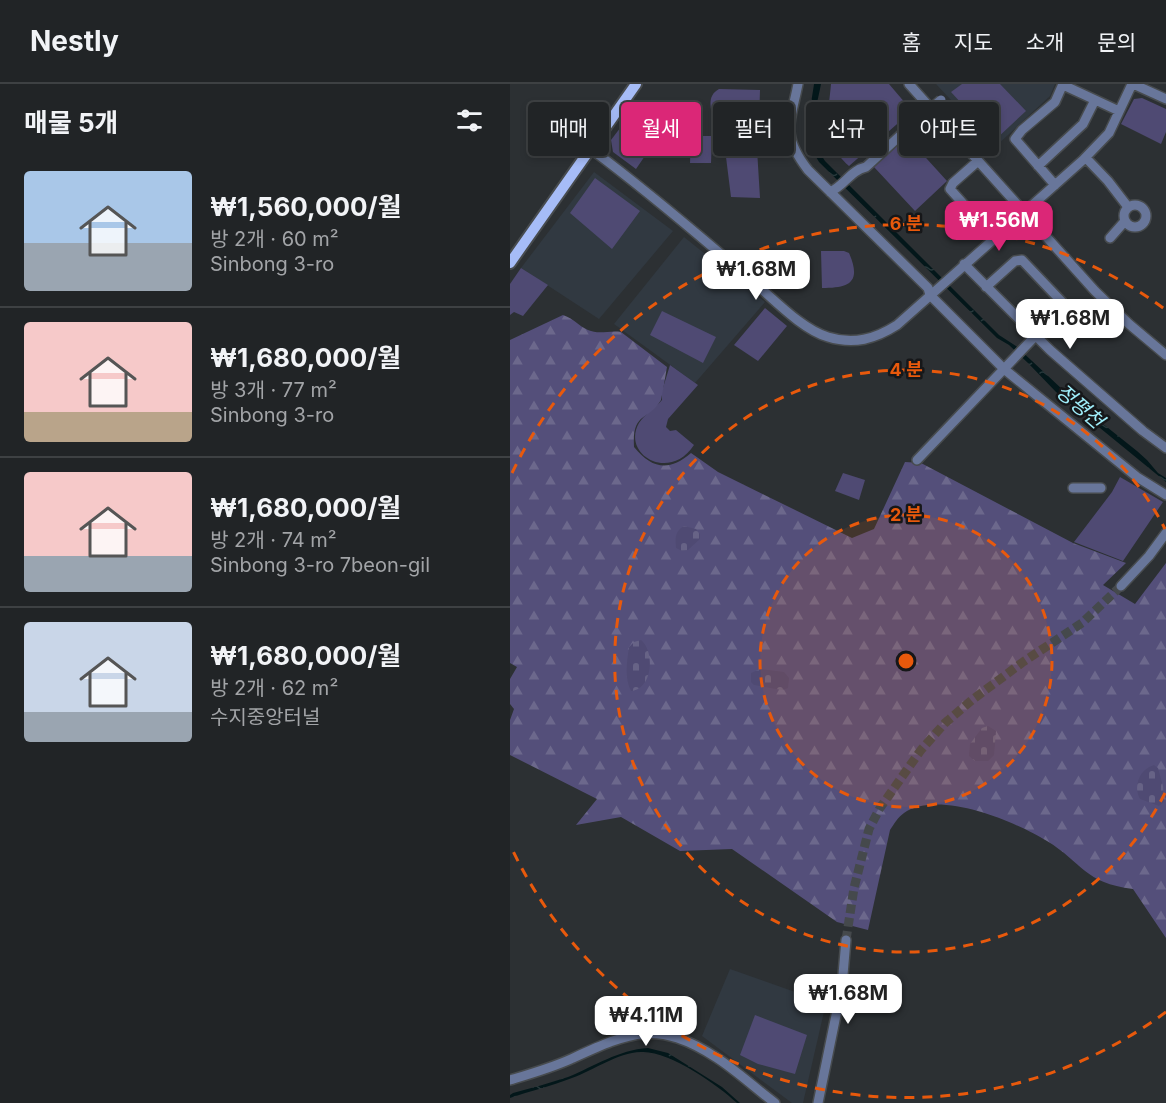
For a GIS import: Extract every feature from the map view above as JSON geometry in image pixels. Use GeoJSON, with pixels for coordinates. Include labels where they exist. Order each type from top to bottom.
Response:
{"type":"FeatureCollection","features":[{"type":"Feature","properties":{"kind":"main road"},"geometry":{"type":"LineString","coordinates":[[609,123],[636,84]]}},
{"type":"Feature","properties":{"kind":"main road"},"geometry":{"type":"LineString","coordinates":[[510,263],[586,156]]}},
{"type":"Feature","properties":{"kind":"street"},"geometry":{"type":"LineString","coordinates":[[798,84],[789,115],[789,134],[796,153],[808,170],[833,191],[1007,366],[1137,477],[1166,495]]}},
{"type":"Feature","properties":{"kind":"street"},"geometry":{"type":"LineString","coordinates":[[923,84],[912,88],[1095,291],[1128,324],[1166,354]]}},
{"type":"Feature","properties":{"kind":"street"},"geometry":{"type":"LineString","coordinates":[[1055,185],[1018,145],[1017,135],[1055,102],[1063,84],[1119,111]]}},
{"type":"Feature","properties":{"kind":"street"},"geometry":{"type":"LineString","coordinates":[[600,156],[688,226],[799,320],[826,337],[857,341],[879,336],[897,325],[1086,158],[1109,133],[1133,84],[1166,99]]}},
{"type":"Feature","properties":{"kind":"street"},"geometry":{"type":"LineString","coordinates":[[833,191],[857,169],[866,167],[941,99]]}},
{"type":"Feature","properties":{"kind":"street"},"geometry":{"type":"LineString","coordinates":[[1038,166],[1083,124],[1095,100]]}},
{"type":"Feature","properties":{"kind":"street"},"geometry":{"type":"LineString","coordinates":[[1086,158],[1128,207]]}},
{"type":"Feature","properties":{"kind":"street"},"geometry":{"type":"LineString","coordinates":[[978,161],[952,183],[950,189],[994,238]]}},
{"type":"Feature","properties":{"kind":"street"},"geometry":{"type":"LineString","coordinates":[[1140,205],[1145,211],[1146,218],[1142,225],[1135,227],[1125,221],[1124,212],[1128,207],[1140,205]]}},
{"type":"Feature","properties":{"kind":"street"},"geometry":{"type":"LineString","coordinates":[[1110,238],[1125,221]]}},
{"type":"Feature","properties":{"kind":"street"},"geometry":{"type":"LineString","coordinates":[[917,460],[1058,313],[1062,305],[1026,261],[1022,260],[1016,261],[986,287]]}},
{"type":"Feature","properties":{"kind":"street"},"geometry":{"type":"LineString","coordinates":[[964,264],[1032,338],[1166,448]]}},
{"type":"Feature","properties":{"kind":"street"},"geometry":{"type":"LineString","coordinates":[[1073,488],[1101,488]]}},
{"type":"Feature","properties":{"kind":"street"},"geometry":{"type":"LineString","coordinates":[[1122,586],[1166,533]]}},
{"type":"Feature","properties":{"kind":"street"},"geometry":{"type":"LineString","coordinates":[[818,1103],[842,986],[846,940]]}},
{"type":"Feature","properties":{"kind":"street"},"geometry":{"type":"LineString","coordinates":[[510,1080],[552,1066],[616,1038],[640,1033],[655,1033],[683,1039],[717,1058],[775,1103]]}},
{"type":"Feature","properties":{"kind":"shaded area"},"geometry":{"type":"Polygon","coordinates":[[[936,84],[1055,84],[1050,96],[999,143],[999,102],[953,102],[936,84]]]}},
{"type":"Feature","properties":{"kind":"shaded area"},"geometry":{"type":"Polygon","coordinates":[[[594,172],[673,231],[599,319],[521,268],[594,172]]]}},
{"type":"Feature","properties":{"kind":"shaded area"},"geometry":{"type":"Polygon","coordinates":[[[684,237],[765,302],[695,383],[614,324],[684,237]]]}},
{"type":"Feature","properties":{"kind":"shaded area"},"geometry":{"type":"Polygon","coordinates":[[[730,969],[826,1003],[803,1103],[792,1103],[702,1036],[730,969]]]}},
{"type":"Feature","properties":{"kind":"green space"},"geometry":{"type":"Polygon","coordinates":[[[831,84],[889,84],[904,102],[899,102],[899,122],[887,133],[887,102],[829,102],[831,84]]]}},
{"type":"Feature","properties":{"kind":"green space"},"geometry":{"type":"Polygon","coordinates":[[[962,84],[1000,84],[1026,111],[999,136],[999,102],[960,102],[951,92],[962,84]]]}},
{"type":"Feature","properties":{"kind":"green space"},"geometry":{"type":"Polygon","coordinates":[[[719,89],[760,90],[760,102],[713,102],[713,117],[711,99],[719,89]]]}},
{"type":"Feature","properties":{"kind":"green space"},"geometry":{"type":"Polygon","coordinates":[[[1142,98],[1166,109],[1166,132],[1161,144],[1121,124],[1134,99],[1142,98]]]}},
{"type":"Feature","properties":{"kind":"green space"},"geometry":{"type":"Polygon","coordinates":[[[621,127],[621,156],[645,156],[636,169],[613,152],[611,140],[621,127]]]}},
{"type":"Feature","properties":{"kind":"green space"},"geometry":{"type":"Polygon","coordinates":[[[701,136],[712,136],[711,163],[690,163],[690,156],[701,156],[701,136]]]}},
{"type":"Feature","properties":{"kind":"green space"},"geometry":{"type":"Polygon","coordinates":[[[899,144],[899,156],[924,156],[947,181],[915,211],[874,167],[899,144]]]}},
{"type":"Feature","properties":{"kind":"green space"},"geometry":{"type":"Polygon","coordinates":[[[726,156],[757,156],[760,198],[731,197],[726,156]]]}},
{"type":"Feature","properties":{"kind":"green space"},"geometry":{"type":"Polygon","coordinates":[[[840,156],[860,156],[849,166],[840,156]]]}},
{"type":"Feature","properties":{"kind":"green space"},"geometry":{"type":"Polygon","coordinates":[[[595,178],[640,211],[612,249],[570,213],[595,178]]]}},
{"type":"Feature","properties":{"kind":"green space"},"geometry":{"type":"Polygon","coordinates":[[[821,251],[849,253],[854,271],[850,282],[839,287],[822,288],[821,251]]]}},
{"type":"Feature","properties":{"kind":"green space"},"geometry":{"type":"Polygon","coordinates":[[[521,268],[548,285],[523,316],[514,312],[510,315],[510,284],[521,268]]]}},
{"type":"Feature","properties":{"kind":"green space"},"geometry":{"type":"Polygon","coordinates":[[[765,308],[787,326],[758,361],[734,345],[765,308]]]}},
{"type":"Feature","properties":{"kind":"green space"},"geometry":{"type":"Polygon","coordinates":[[[662,311],[716,337],[703,363],[650,335],[662,311]]]}},
{"type":"Feature","properties":{"kind":"green space"},"geometry":{"type":"Polygon","coordinates":[[[563,315],[592,331],[621,332],[667,367],[661,400],[638,422],[634,436],[634,447],[654,464],[675,463],[691,453],[718,472],[852,538],[874,529],[905,462],[921,463],[1073,543],[1126,563],[1103,585],[1135,604],[1166,563],[1166,938],[1133,889],[1104,882],[1094,877],[1047,841],[1016,825],[997,817],[956,806],[919,807],[900,816],[890,830],[868,930],[837,922],[732,849],[680,851],[621,817],[576,825],[597,799],[510,755],[510,720],[514,709],[510,704],[510,679],[517,667],[510,663],[510,340],[563,315]]]}},
{"type":"Feature","properties":{"kind":"green space"},"geometry":{"type":"Polygon","coordinates":[[[670,365],[698,385],[668,419],[666,427],[670,431],[676,430],[694,445],[684,456],[672,462],[661,463],[650,460],[642,454],[636,445],[635,434],[641,420],[662,400],[662,391],[670,365]]]}},
{"type":"Feature","properties":{"kind":"green space"},"geometry":{"type":"Polygon","coordinates":[[[843,473],[865,480],[859,500],[835,491],[843,473]]]}},
{"type":"Feature","properties":{"kind":"green space"},"geometry":{"type":"Polygon","coordinates":[[[1120,477],[1163,502],[1123,561],[1074,542],[1112,492],[1120,477]]]}},
{"type":"Feature","properties":{"kind":"green space"},"geometry":{"type":"Polygon","coordinates":[[[684,526],[696,529],[700,534],[700,539],[688,550],[682,551],[676,548],[676,538],[679,530],[684,526]]]}},
{"type":"Feature","properties":{"kind":"green space"},"geometry":{"type":"Polygon","coordinates":[[[641,640],[650,660],[648,677],[638,689],[631,691],[627,675],[629,647],[641,640]]]}},
{"type":"Feature","properties":{"kind":"green space"},"geometry":{"type":"Polygon","coordinates":[[[760,669],[784,672],[789,678],[788,688],[782,690],[754,685],[751,682],[751,673],[760,669]]]}},
{"type":"Feature","properties":{"kind":"green space"},"geometry":{"type":"Polygon","coordinates":[[[988,726],[996,731],[994,755],[988,761],[975,761],[969,756],[970,744],[982,728],[988,726]]]}},
{"type":"Feature","properties":{"kind":"green space"},"geometry":{"type":"Polygon","coordinates":[[[1154,765],[1158,768],[1163,786],[1164,802],[1159,806],[1140,799],[1137,789],[1141,774],[1154,765]]]}},
{"type":"Feature","properties":{"kind":"green space"},"geometry":{"type":"Polygon","coordinates":[[[755,1015],[807,1035],[795,1074],[758,1064],[740,1055],[755,1015]]]}},
{"type":"Feature","properties":{"kind":"water","name":"정평천"},"geometry":{"type":"Polygon","coordinates":[[[814,84],[821,84],[817,102],[812,102],[814,84]]]}},
{"type":"Feature","properties":{"kind":"water","name":"정평천"},"geometry":{"type":"Polygon","coordinates":[[[816,156],[822,156],[999,335],[1016,346],[1078,404],[1137,451],[1166,478],[1166,482],[1056,392],[1009,345],[997,338],[819,162],[816,156]]]}},
{"type":"Feature","properties":{"kind":"water"},"geometry":{"type":"Polygon","coordinates":[[[648,1048],[668,1053],[722,1087],[740,1103],[692,1070],[665,1057],[641,1052],[623,1055],[580,1075],[510,1098],[513,1093],[568,1077],[617,1055],[648,1048]]]}},
{"type":"Feature","properties":{"kind":"tunnel"},"geometry":{"type":"LineString","coordinates":[[846,940],[854,888],[869,829],[880,808],[921,750],[945,723],[972,700],[1023,662],[1082,623],[1121,586]]}}]}
